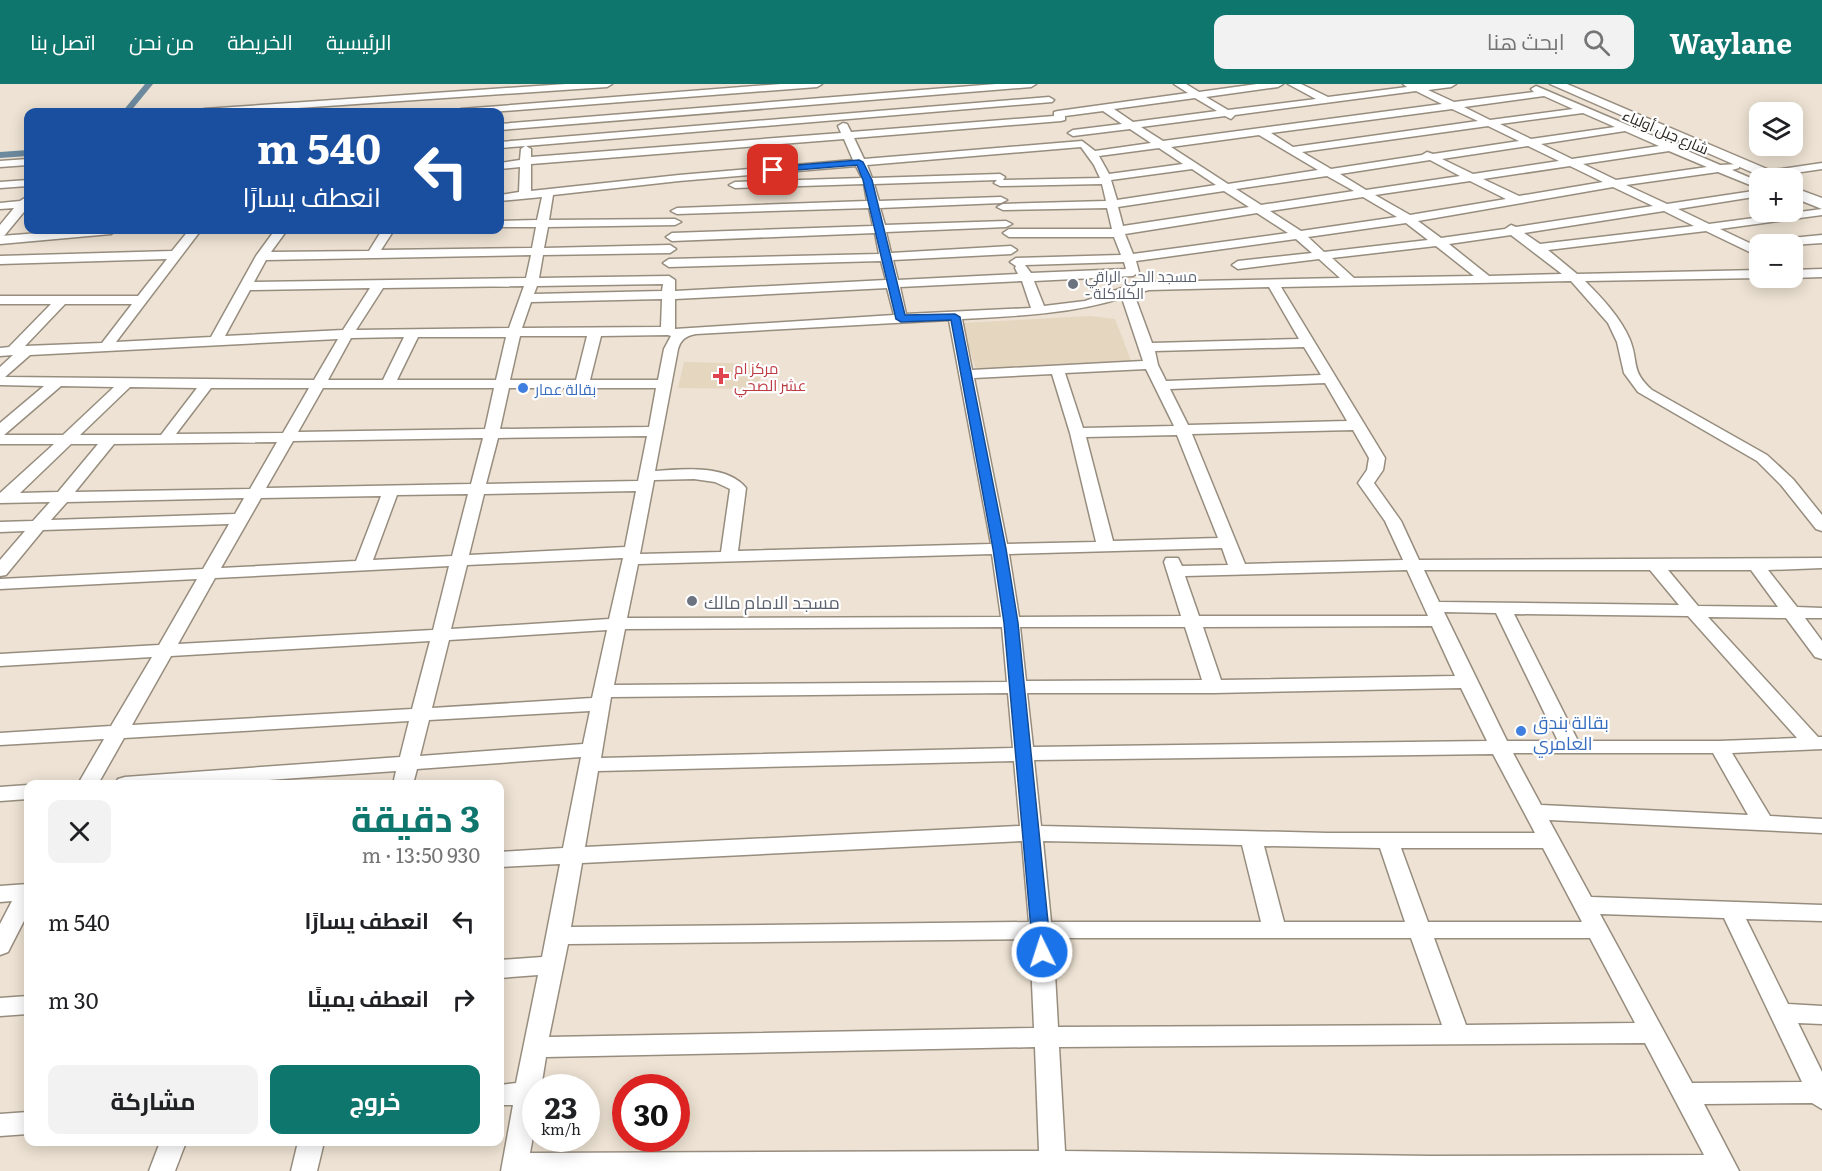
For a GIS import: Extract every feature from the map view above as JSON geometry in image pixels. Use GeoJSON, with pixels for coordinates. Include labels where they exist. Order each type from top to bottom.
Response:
{"type":"FeatureCollection","features":[{"type":"Feature","properties":{"kind":"main road","name":"شارع جبل أولياء"},"geometry":{"type":"LineString","coordinates":[[1549,87],[1749,172]]}},
{"type":"Feature","properties":{"kind":"main road","name":"شارع جبل أولياء"},"geometry":{"type":"LineString","coordinates":[[1549,87],[1749,171]]}},
{"type":"Feature","properties":{"kind":"main road"},"geometry":{"type":"LineString","coordinates":[[1803,190],[1822,198]]}},
{"type":"Feature","properties":{"kind":"main road"},"geometry":{"type":"LineString","coordinates":[[1803,196],[1822,204]]}},
{"type":"Feature","properties":{"kind":"street"},"geometry":{"type":"LineString","coordinates":[[329,108],[428,100],[499,88],[531,89],[607,84]]}},
{"type":"Feature","properties":{"kind":"street"},"geometry":{"type":"LineString","coordinates":[[635,84],[641,115],[643,167]]}},
{"type":"Feature","properties":{"kind":"street"},"geometry":{"type":"LineString","coordinates":[[504,109],[638,98],[731,87],[817,84]]}},
{"type":"Feature","properties":{"kind":"street"},"geometry":{"type":"LineString","coordinates":[[825,84],[868,180],[878,230],[894,284],[901,319]]}},
{"type":"Feature","properties":{"kind":"street"},"geometry":{"type":"LineString","coordinates":[[504,127],[735,108],[924,88],[1031,84]]}},
{"type":"Feature","properties":{"kind":"street"},"geometry":{"type":"LineString","coordinates":[[1038,84],[1073,133],[1093,154],[1106,179],[1119,232],[1133,272],[1132,289],[1151,365],[1184,430],[1239,570]]}},
{"type":"Feature","properties":{"kind":"street"},"geometry":{"type":"LineString","coordinates":[[1179,84],[1408,219],[1441,242],[1486,279]]}},
{"type":"Feature","properties":{"kind":"street"},"geometry":{"type":"LineString","coordinates":[[504,165],[526,162],[643,167],[748,158],[859,162],[1060,116],[1278,84]]}},
{"type":"Feature","properties":{"kind":"street"},"geometry":{"type":"LineString","coordinates":[[1293,84],[1469,178],[1517,200]]}},
{"type":"Feature","properties":{"kind":"street"},"geometry":{"type":"LineString","coordinates":[[1073,133],[1229,114],[1412,86],[1451,84]]}},
{"type":"Feature","properties":{"kind":"street"},"geometry":{"type":"LineString","coordinates":[[1527,84],[1549,87],[1584,110],[1718,168],[1749,175]]}},
{"type":"Feature","properties":{"kind":"street"},"geometry":{"type":"LineString","coordinates":[[1343,85],[1364,95]]}},
{"type":"Feature","properties":{"kind":"street"},"geometry":{"type":"LineString","coordinates":[[1412,86],[1749,246]]}},
{"type":"Feature","properties":{"kind":"street"},"geometry":{"type":"LineString","coordinates":[[731,87],[735,108],[742,125],[748,158]]}},
{"type":"Feature","properties":{"kind":"street"},"geometry":{"type":"LineString","coordinates":[[1093,154],[1450,105],[1549,87]]}},
{"type":"Feature","properties":{"kind":"street"},"geometry":{"type":"LineString","coordinates":[[924,88],[958,139]]}},
{"type":"Feature","properties":{"kind":"street"},"geometry":{"type":"LineString","coordinates":[[525,195],[528,107],[531,89]]}},
{"type":"Feature","properties":{"kind":"street"},"geometry":{"type":"LineString","coordinates":[[504,145],[1049,100]]}},
{"type":"Feature","properties":{"kind":"street"},"geometry":{"type":"LineString","coordinates":[[1105,108],[1192,166],[1264,210],[1326,257],[1350,281]]}},
{"type":"Feature","properties":{"kind":"street"},"geometry":{"type":"LineString","coordinates":[[1291,150],[1584,110]]}},
{"type":"Feature","properties":{"kind":"street"},"geometry":{"type":"LineString","coordinates":[[504,224],[540,224],[874,204],[1113,204],[1527,141],[1628,128]]}},
{"type":"Feature","properties":{"kind":"street"},"geometry":{"type":"LineString","coordinates":[[680,182],[748,158],[848,135],[958,139],[999,150],[1082,144]]}},
{"type":"Feature","properties":{"kind":"street"},"geometry":{"type":"LineString","coordinates":[[262,256],[538,251],[878,230],[1008,229],[1119,232],[1686,145]]}},
{"type":"Feature","properties":{"kind":"street"},"geometry":{"type":"LineString","coordinates":[[999,150],[1002,204],[1014,256],[1026,276],[1038,311]]}},
{"type":"Feature","properties":{"kind":"street"},"geometry":{"type":"LineString","coordinates":[[0,164],[24,162]]}},
{"type":"Feature","properties":{"kind":"street"},"geometry":{"type":"LineString","coordinates":[[504,198],[548,193],[643,167],[680,182],[1106,179],[1192,166]]}},
{"type":"Feature","properties":{"kind":"street"},"geometry":{"type":"LineString","coordinates":[[669,263],[885,257],[1129,258],[1408,219],[1615,183],[1735,166]]}},
{"type":"Feature","properties":{"kind":"street"},"geometry":{"type":"LineString","coordinates":[[1803,170],[1822,166]]}},
{"type":"Feature","properties":{"kind":"street"},"geometry":{"type":"LineString","coordinates":[[530,1074],[672,347],[674,332],[669,295],[669,263],[680,182]]}},
{"type":"Feature","properties":{"kind":"street"},"geometry":{"type":"LineString","coordinates":[[0,185],[24,183]]}},
{"type":"Feature","properties":{"kind":"street"},"geometry":{"type":"LineString","coordinates":[[404,780],[491,435],[514,332],[532,281],[540,224],[548,193]]}},
{"type":"Feature","properties":{"kind":"street"},"geometry":{"type":"LineString","coordinates":[[1238,266],[1441,242],[1511,229],[1749,194]]}},
{"type":"Feature","properties":{"kind":"street"},"geometry":{"type":"LineString","coordinates":[[0,206],[24,202]]}},
{"type":"Feature","properties":{"kind":"street"},"geometry":{"type":"LineString","coordinates":[[0,233],[24,205]]}},
{"type":"Feature","properties":{"kind":"street"},"geometry":{"type":"LineString","coordinates":[[1803,205],[1822,211]]}},
{"type":"Feature","properties":{"kind":"street"},"geometry":{"type":"LineString","coordinates":[[1537,248],[1709,228],[1822,211]]}},
{"type":"Feature","properties":{"kind":"street"},"geometry":{"type":"LineString","coordinates":[[1511,229],[1575,278],[1606,313],[1623,341],[1626,363],[1633,380],[1647,393],[1762,458],[1787,482],[1822,526]]}},
{"type":"Feature","properties":{"kind":"street"},"geometry":{"type":"LineString","coordinates":[[0,240],[59,234]]}},
{"type":"Feature","properties":{"kind":"street"},"geometry":{"type":"LineString","coordinates":[[57,259],[92,234]]}},
{"type":"Feature","properties":{"kind":"street"},"geometry":{"type":"LineString","coordinates":[[107,345],[192,234]]}},
{"type":"Feature","properties":{"kind":"street"},"geometry":{"type":"LineString","coordinates":[[216,339],[262,256],[278,234]]}},
{"type":"Feature","properties":{"kind":"street"},"geometry":{"type":"LineString","coordinates":[[373,253],[385,234]]}},
{"type":"Feature","properties":{"kind":"street"},"geometry":{"type":"LineString","coordinates":[[0,260],[34,236]]}},
{"type":"Feature","properties":{"kind":"street"},"geometry":{"type":"LineString","coordinates":[[1803,241],[1822,239]]}},
{"type":"Feature","properties":{"kind":"street"},"geometry":{"type":"LineString","coordinates":[[1221,246],[1252,283]]}},
{"type":"Feature","properties":{"kind":"street"},"geometry":{"type":"LineString","coordinates":[[0,260],[176,255]]}},
{"type":"Feature","properties":{"kind":"street"},"geometry":{"type":"LineString","coordinates":[[525,298],[669,295],[1133,272]]}},
{"type":"Feature","properties":{"kind":"street"},"geometry":{"type":"LineString","coordinates":[[1803,273],[1822,273]]}},
{"type":"Feature","properties":{"kind":"street"},"geometry":{"type":"LineString","coordinates":[[14,351],[346,334],[674,332],[955,317],[1086,305],[1132,289],[1272,282],[1749,274]]}},
{"type":"Feature","properties":{"kind":"street"},"geometry":{"type":"LineString","coordinates":[[246,286],[669,280]]}},
{"type":"Feature","properties":{"kind":"street"},"geometry":{"type":"LineString","coordinates":[[522,1122],[514,1168],[1725,1168],[1650,1033],[1500,747],[1467,682],[1393,521],[1366,483],[1375,470],[1377,458],[1272,282]]}},
{"type":"Feature","properties":{"kind":"street"},"geometry":{"type":"LineString","coordinates":[[90,780],[320,383],[346,334],[380,283]]}},
{"type":"Feature","properties":{"kind":"street"},"geometry":{"type":"LineString","coordinates":[[2,302],[143,300]]}},
{"type":"Feature","properties":{"kind":"street"},"geometry":{"type":"LineString","coordinates":[[0,374],[14,351],[61,301]]}},
{"type":"Feature","properties":{"kind":"street"},"geometry":{"type":"LineString","coordinates":[[955,317],[1000,549],[1011,623],[1041,930],[1053,1167]]}},
{"type":"Feature","properties":{"kind":"street"},"geometry":{"type":"LineString","coordinates":[[582,385],[595,331]]}},
{"type":"Feature","properties":{"kind":"street"},"geometry":{"type":"LineString","coordinates":[[388,383],[414,332]]}},
{"type":"Feature","properties":{"kind":"street"},"geometry":{"type":"LineString","coordinates":[[1147,346],[1307,342]]}},
{"type":"Feature","properties":{"kind":"street"},"geometry":{"type":"LineString","coordinates":[[967,374],[1151,365]]}},
{"type":"Feature","properties":{"kind":"street"},"geometry":{"type":"LineString","coordinates":[[1056,369],[1077,433],[1106,547]]}},
{"type":"Feature","properties":{"kind":"street"},"geometry":{"type":"LineString","coordinates":[[1162,385],[1330,379]]}},
{"type":"Feature","properties":{"kind":"street"},"geometry":{"type":"LineString","coordinates":[[0,381],[207,384],[664,384]]}},
{"type":"Feature","properties":{"kind":"street"},"geometry":{"type":"LineString","coordinates":[[0,431],[58,381]]}},
{"type":"Feature","properties":{"kind":"street"},"geometry":{"type":"LineString","coordinates":[[3,498],[127,382]]}},
{"type":"Feature","properties":{"kind":"street"},"geometry":{"type":"LineString","coordinates":[[165,439],[207,384]]}},
{"type":"Feature","properties":{"kind":"street"},"geometry":{"type":"LineString","coordinates":[[1077,433],[1357,425]]}},
{"type":"Feature","properties":{"kind":"street"},"geometry":{"type":"LineString","coordinates":[[0,439],[110,441],[656,430]]}},
{"type":"Feature","properties":{"kind":"street"},"geometry":{"type":"LineString","coordinates":[[0,571],[35,526],[110,441]]}},
{"type":"Feature","properties":{"kind":"street"},"geometry":{"type":"LineString","coordinates":[[3,498],[477,488],[723,477],[732,481],[738,488],[729,558]]}},
{"type":"Feature","properties":{"kind":"street"},"geometry":{"type":"LineString","coordinates":[[363,565],[391,490]]}},
{"type":"Feature","properties":{"kind":"street"},"geometry":{"type":"LineString","coordinates":[[0,527],[240,519]]}},
{"type":"Feature","properties":{"kind":"street"},"geometry":{"type":"LineString","coordinates":[[0,584],[458,561],[632,556],[729,558],[1228,543]]}},
{"type":"Feature","properties":{"kind":"street"},"geometry":{"type":"LineString","coordinates":[[1168,545],[1191,622],[1214,687]]}},
{"type":"Feature","properties":{"kind":"street"},"geometry":{"type":"LineString","coordinates":[[1175,571],[1414,565],[1822,563]]}},
{"type":"Feature","properties":{"kind":"street"},"geometry":{"type":"LineString","coordinates":[[1654,564],[1692,610],[1817,742]]}},
{"type":"Feature","properties":{"kind":"street"},"geometry":{"type":"LineString","coordinates":[[1756,565],[1822,653]]}},
{"type":"Feature","properties":{"kind":"street"},"geometry":{"type":"LineString","coordinates":[[1502,607],[1571,746]]}},
{"type":"Feature","properties":{"kind":"street"},"geometry":{"type":"LineString","coordinates":[[0,660],[617,624],[1191,622],[1436,614],[1502,607],[1822,613]]}},
{"type":"Feature","properties":{"kind":"street"},"geometry":{"type":"LineString","coordinates":[[0,739],[420,716],[602,698],[1018,686],[1214,687],[1467,682]]}},
{"type":"Feature","properties":{"kind":"street"},"geometry":{"type":"LineString","coordinates":[[235,780],[409,763],[591,758],[1571,746],[1719,747],[1817,742]]}},
{"type":"Feature","properties":{"kind":"street"},"geometry":{"type":"LineString","coordinates":[[1719,747],[1764,824]]}},
{"type":"Feature","properties":{"kind":"street"},"geometry":{"type":"LineString","coordinates":[[0,794],[24,792]]}},
{"type":"Feature","properties":{"kind":"street"},"geometry":{"type":"LineString","coordinates":[[1535,812],[1822,826]]}},
{"type":"Feature","properties":{"kind":"street"},"geometry":{"type":"LineString","coordinates":[[504,859],[574,853],[1030,833],[1251,839],[1550,842]]}},
{"type":"Feature","properties":{"kind":"street"},"geometry":{"type":"LineString","coordinates":[[1251,839],[1275,930]]}},
{"type":"Feature","properties":{"kind":"street"},"geometry":{"type":"LineString","coordinates":[[1388,841],[1457,1034]]}},
{"type":"Feature","properties":{"kind":"street"},"geometry":{"type":"LineString","coordinates":[[0,894],[24,892]]}},
{"type":"Feature","properties":{"kind":"street"},"geometry":{"type":"LineString","coordinates":[[0,946],[24,900]]}},
{"type":"Feature","properties":{"kind":"street"},"geometry":{"type":"LineString","coordinates":[[1584,905],[1822,913]]}},
{"type":"Feature","properties":{"kind":"street"},"geometry":{"type":"LineString","coordinates":[[1684,1094],[1821,1094],[1731,910]]}},
{"type":"Feature","properties":{"kind":"street"},"geometry":{"type":"LineString","coordinates":[[558,936],[1041,930],[1598,930]]}},
{"type":"Feature","properties":{"kind":"street"},"geometry":{"type":"LineString","coordinates":[[504,969],[552,965]]}},
{"type":"Feature","properties":{"kind":"street"},"geometry":{"type":"LineString","coordinates":[[0,1007],[24,1005]]}},
{"type":"Feature","properties":{"kind":"street"},"geometry":{"type":"LineString","coordinates":[[1780,1013],[1822,1015]]}},
{"type":"Feature","properties":{"kind":"street"},"geometry":{"type":"LineString","coordinates":[[535,1047],[1047,1037],[1650,1033]]}},
{"type":"Feature","properties":{"kind":"street"},"geometry":{"type":"LineString","coordinates":[[504,1095],[522,1093]]}},
{"type":"Feature","properties":{"kind":"street"},"geometry":{"type":"LineString","coordinates":[[0,1125],[24,1123]]}},
{"type":"Feature","properties":{"kind":"street"},"geometry":{"type":"LineString","coordinates":[[162,1171],[171,1146]]}},
{"type":"Feature","properties":{"kind":"street"},"geometry":{"type":"LineString","coordinates":[[304,1171],[310,1146]]}},
{"type":"Feature","properties":{"kind":"shaded area"},"geometry":{"type":"Polygon","coordinates":[[[1090,316],[1115,319],[1132,363],[976,369],[961,323],[1090,316]]]}},
{"type":"Feature","properties":{"kind":"shaded area","name":"مركز ام عشر الصحي"},"geometry":{"type":"Polygon","coordinates":[[[684,362],[764,364],[757,389],[678,388],[684,362]]]}},
{"type":"Feature","properties":{"kind":"waterway"},"geometry":{"type":"LineString","coordinates":[[129,108],[149,84]]}},
{"type":"Feature","properties":{"kind":"waterway"},"geometry":{"type":"LineString","coordinates":[[0,155],[24,153]]}},
{"type":"Feature","properties":{"kind":"place","name":"مسجد الحي الراقي - الكلاكلة"},"geometry":{"type":"Point","coordinates":[1073,284]}},
{"type":"Feature","properties":{"kind":"place","name":"مركز ام عشر الصحي"},"geometry":{"type":"Point","coordinates":[721,376]}},
{"type":"Feature","properties":{"kind":"place","name":"بقالة عمار"},"geometry":{"type":"Point","coordinates":[523,388]}},
{"type":"Feature","properties":{"kind":"place","name":"مسجد الامام مالك"},"geometry":{"type":"Point","coordinates":[692,601]}},
{"type":"Feature","properties":{"kind":"place","name":"بقالة بندق العامري"},"geometry":{"type":"Point","coordinates":[1521,731]}},
{"type":"Feature","properties":{"kind":"route"},"geometry":{"type":"LineString","coordinates":[[773,170],[859,162],[868,180],[878,230],[894,284],[901,319],[955,317],[1000,549],[1011,623],[1042,952]]}}]}
